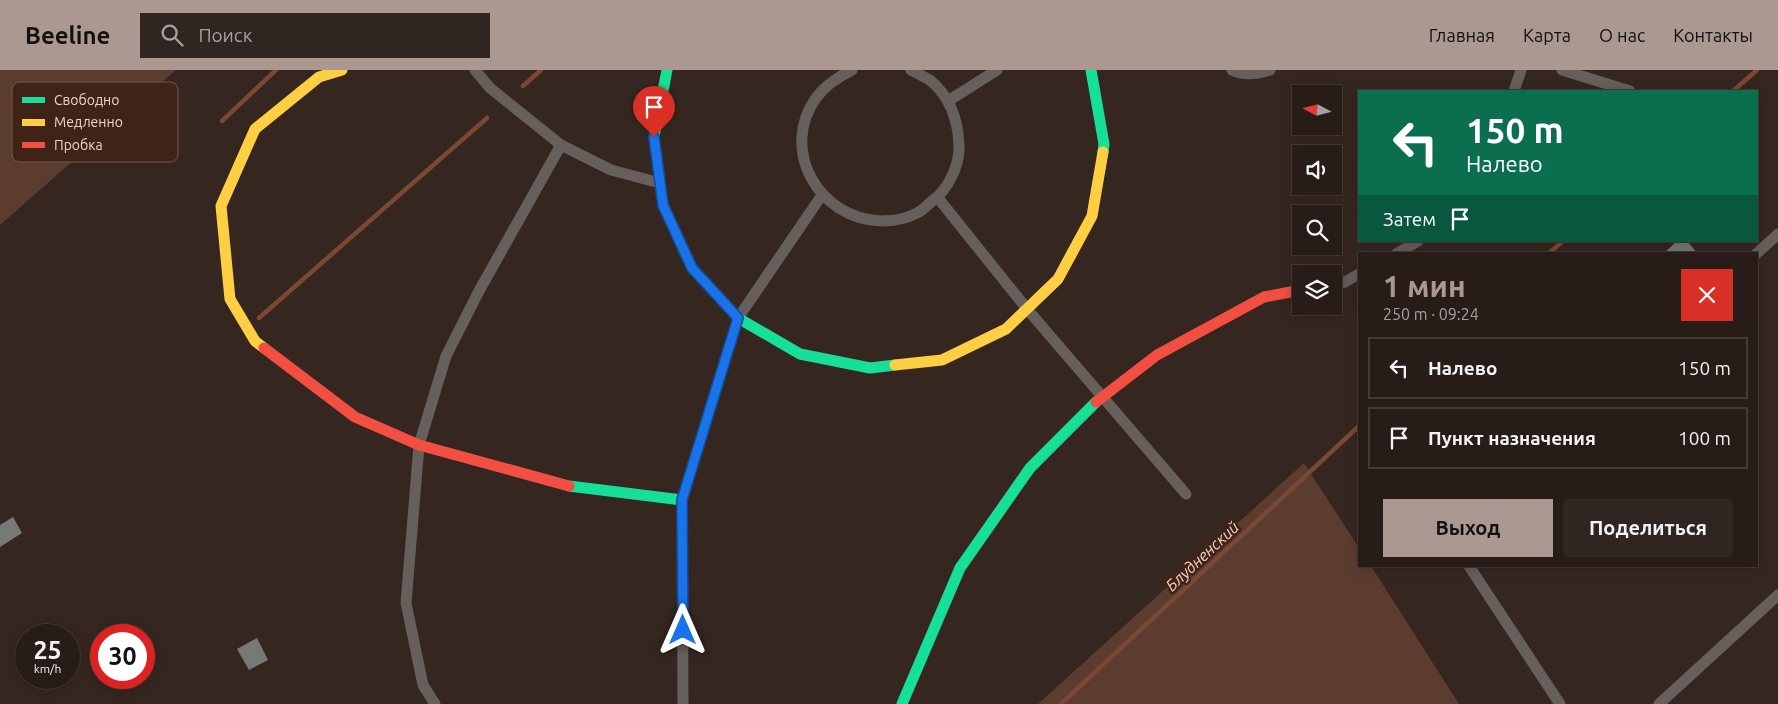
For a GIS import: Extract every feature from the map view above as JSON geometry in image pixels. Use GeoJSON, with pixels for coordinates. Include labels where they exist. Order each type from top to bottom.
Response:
{"type":"FeatureCollection","features":[{"type":"Feature","properties":{"kind":"street"},"geometry":{"type":"LineString","coordinates":[[342,70],[319,77],[254,129],[221,206],[230,299],[255,342],[354,417],[420,445],[568,486],[682,500]]}},
{"type":"Feature","properties":{"kind":"street"},"geometry":{"type":"LineString","coordinates":[[475,70],[490,88],[561,145],[611,170],[660,183]]}},
{"type":"Feature","properties":{"kind":"street"},"geometry":{"type":"LineString","coordinates":[[667,70],[654,137],[663,205],[692,268],[738,318],[800,354],[870,368],[942,360],[1006,329],[1058,279],[1092,216],[1104,144],[1091,70]]}},
{"type":"Feature","properties":{"kind":"street"},"geometry":{"type":"LineString","coordinates":[[852,70],[834,79],[816,98],[805,121],[802,147],[808,173],[822,195],[842,211],[866,220],[892,221],[917,213],[938,198],[952,176],[959,151],[958,125],[948,101],[922,73],[911,70]]}},
{"type":"Feature","properties":{"kind":"street"},"geometry":{"type":"LineString","coordinates":[[948,101],[997,70]]}},
{"type":"Feature","properties":{"kind":"street"},"geometry":{"type":"LineString","coordinates":[[1232,70],[1253,74],[1270,70]]}},
{"type":"Feature","properties":{"kind":"street"},"geometry":{"type":"LineString","coordinates":[[1514,90],[1521,70]]}},
{"type":"Feature","properties":{"kind":"street"},"geometry":{"type":"LineString","coordinates":[[1562,70],[1627,90]]}},
{"type":"Feature","properties":{"kind":"street"},"geometry":{"type":"LineString","coordinates":[[435,704],[423,685],[406,603],[420,445],[446,356],[479,291],[561,145]]}},
{"type":"Feature","properties":{"kind":"street"},"geometry":{"type":"LineString","coordinates":[[683,704],[682,500],[738,318],[822,195]]}},
{"type":"Feature","properties":{"kind":"street"},"geometry":{"type":"LineString","coordinates":[[938,198],[1027,309],[1186,494]]}},
{"type":"Feature","properties":{"kind":"street"},"geometry":{"type":"LineString","coordinates":[[1758,252],[1778,234]]}},
{"type":"Feature","properties":{"kind":"street"},"geometry":{"type":"LineString","coordinates":[[1399,252],[1416,242]]}},
{"type":"Feature","properties":{"kind":"street"},"geometry":{"type":"LineString","coordinates":[[1342,283],[1358,275]]}},
{"type":"Feature","properties":{"kind":"street"},"geometry":{"type":"LineString","coordinates":[[902,704],[960,568],[1030,468],[1102,396],[1157,355],[1264,296],[1292,291]]}},
{"type":"Feature","properties":{"kind":"street"},"geometry":{"type":"LineString","coordinates":[[1470,567],[1560,704]]}},
{"type":"Feature","properties":{"kind":"street"},"geometry":{"type":"LineString","coordinates":[[1658,704],[1778,595]]}},
{"type":"Feature","properties":{"kind":"shaded area"},"geometry":{"type":"Polygon","coordinates":[[[0,70],[176,70],[162,82],[12,82],[12,162],[72,162],[0,225],[0,70]]]}},
{"type":"Feature","properties":{"kind":"shaded area"},"geometry":{"type":"Polygon","coordinates":[[[1304,463],[1358,546],[1358,567],[1372,567],[1459,704],[1038,704],[1304,463]]]}},
{"type":"Feature","properties":{"kind":"building"},"geometry":{"type":"Polygon","coordinates":[[[1676,242],[1688,242],[1696,252],[1665,252],[1676,242]]]}},
{"type":"Feature","properties":{"kind":"building"},"geometry":{"type":"Polygon","coordinates":[[[13,517],[22,533],[0,547],[0,525],[13,517]]]}},
{"type":"Feature","properties":{"kind":"building"},"geometry":{"type":"Polygon","coordinates":[[[257,638],[268,660],[249,670],[237,649],[257,638]]]}},
{"type":"Feature","properties":{"kind":"waterway"},"geometry":{"type":"LineString","coordinates":[[222,121],[276,70]]}},
{"type":"Feature","properties":{"kind":"waterway"},"geometry":{"type":"LineString","coordinates":[[523,86],[541,70]]}},
{"type":"Feature","properties":{"kind":"waterway","name":"Блудненский"},"geometry":{"type":"LineString","coordinates":[[1734,90],[1757,70]]}},
{"type":"Feature","properties":{"kind":"waterway"},"geometry":{"type":"LineString","coordinates":[[259,318],[487,118]]}},
{"type":"Feature","properties":{"kind":"waterway","name":"Блудненский"},"geometry":{"type":"LineString","coordinates":[[1550,252],[1562,242]]}},
{"type":"Feature","properties":{"kind":"waterway","name":"Блудненский"},"geometry":{"type":"LineString","coordinates":[[1061,704],[1358,427]]}},
{"type":"Feature","properties":{"kind":"traffic: fast"},"geometry":{"type":"LineString","coordinates":[[667,70],[654,137],[663,205],[692,268],[738,318],[800,354],[870,368],[895,365]]}},
{"type":"Feature","properties":{"kind":"traffic: fast"},"geometry":{"type":"LineString","coordinates":[[1091,70],[1104,144],[1103,152]]}},
{"type":"Feature","properties":{"kind":"traffic: fast"},"geometry":{"type":"LineString","coordinates":[[902,704],[960,568],[1030,468],[1096,402]]}},
{"type":"Feature","properties":{"kind":"traffic: fast"},"geometry":{"type":"LineString","coordinates":[[569,486],[682,500]]}},
{"type":"Feature","properties":{"kind":"traffic: slow"},"geometry":{"type":"LineString","coordinates":[[264,348],[255,341],[230,299],[221,206],[255,129],[319,77],[342,70]]}},
{"type":"Feature","properties":{"kind":"traffic: slow"},"geometry":{"type":"LineString","coordinates":[[895,365],[942,360],[1006,329],[1058,279],[1092,216],[1103,152]]}},
{"type":"Feature","properties":{"kind":"traffic: jam"},"geometry":{"type":"LineString","coordinates":[[1096,402],[1157,355],[1264,297],[1292,292]]}},
{"type":"Feature","properties":{"kind":"traffic: jam"},"geometry":{"type":"LineString","coordinates":[[264,348],[355,417],[419,445],[569,486]]}},
{"type":"Feature","properties":{"kind":"route"},"geometry":{"type":"LineString","coordinates":[[654,137],[663,205],[692,268],[738,318],[682,500],[683,630]]}}]}
